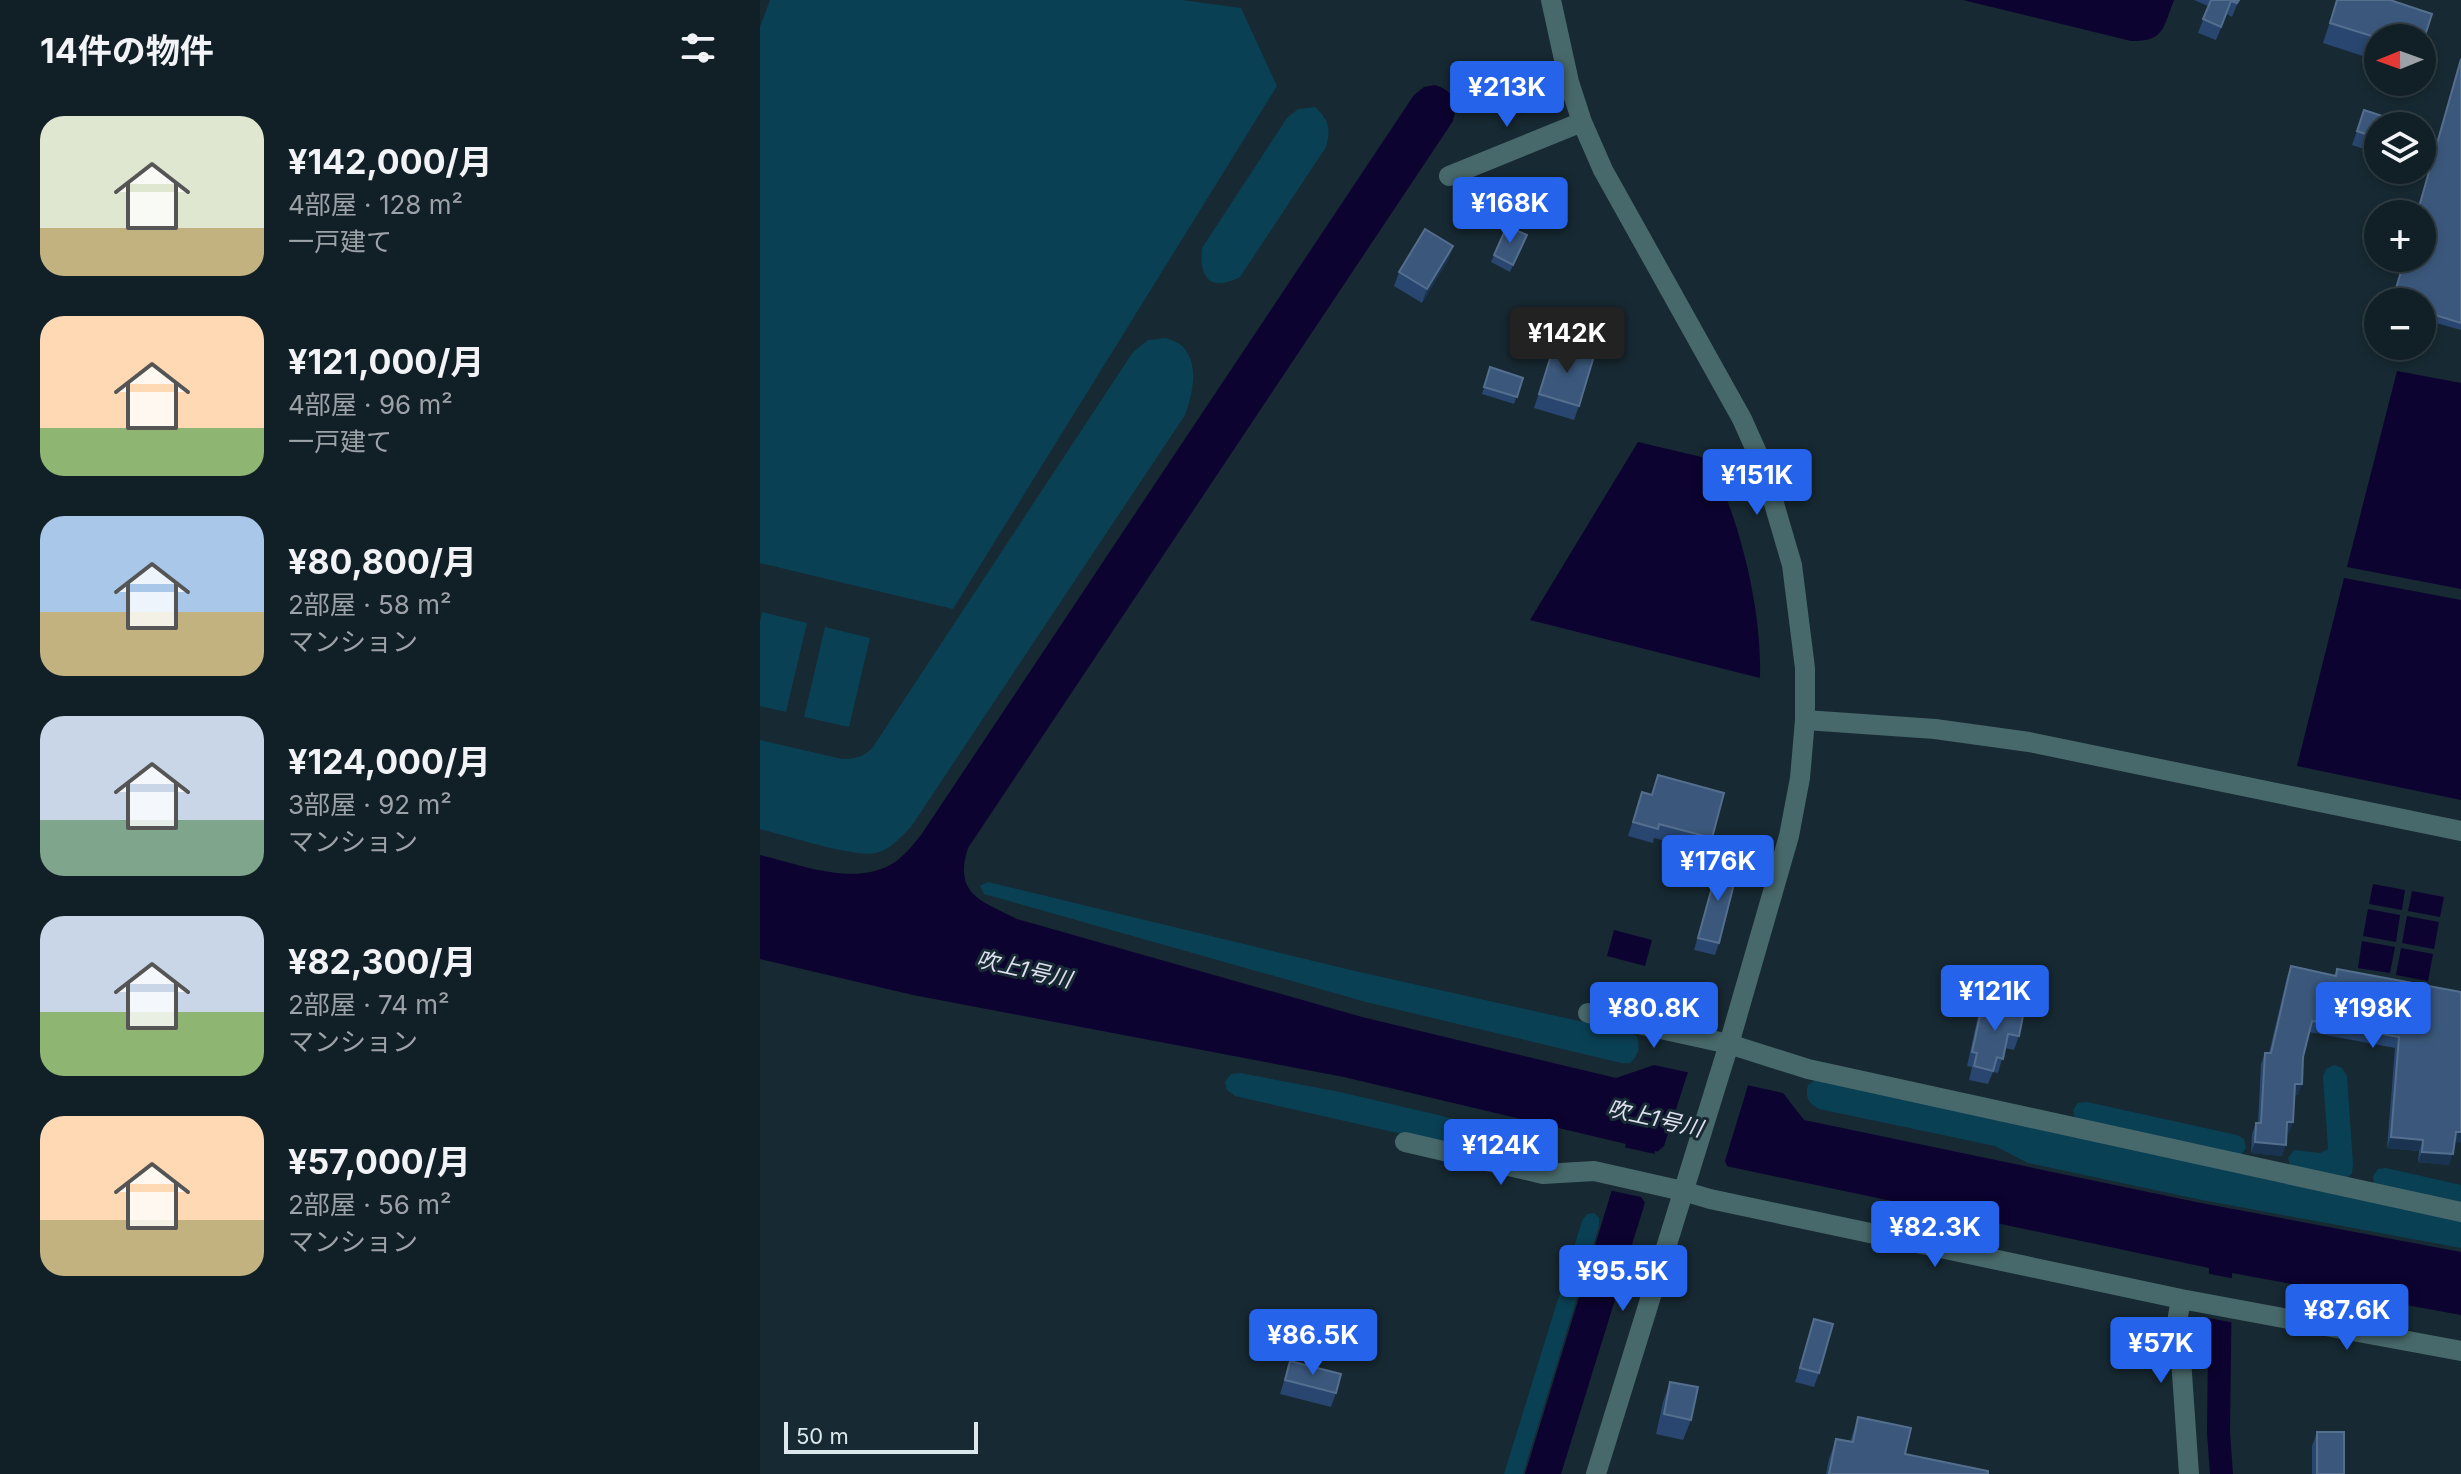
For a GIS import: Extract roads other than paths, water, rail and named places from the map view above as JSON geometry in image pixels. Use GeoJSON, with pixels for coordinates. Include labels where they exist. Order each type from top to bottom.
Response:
{"type":"FeatureCollection","features":[{"type":"Feature","properties":{"kind":"street"},"geometry":{"type":"LineString","coordinates":[[1551,0],[1558,42],[1582,122],[1620,203],[1742,419],[1763,466],[1792,565],[1805,668],[1800,778],[1789,836],[1729,1044],[1596,1474]]}},
{"type":"Feature","properties":{"kind":"street"},"geometry":{"type":"LineString","coordinates":[[1449,176],[1582,122]]}},
{"type":"Feature","properties":{"kind":"street"},"geometry":{"type":"LineString","coordinates":[[1805,720],[1935,729],[2019,740],[2461,831]]}},
{"type":"Feature","properties":{"kind":"street"},"geometry":{"type":"LineString","coordinates":[[1588,1013],[1729,1044],[1808,1069],[2461,1212]]}},
{"type":"Feature","properties":{"kind":"street"},"geometry":{"type":"LineString","coordinates":[[1405,1142],[1543,1174],[1561,1175],[1578,1170],[1608,1174],[1710,1199],[2190,1300],[2461,1351]]}},
{"type":"Feature","properties":{"kind":"street"},"geometry":{"type":"LineString","coordinates":[[2189,1474],[2178,1316],[2190,1300]]}},
{"type":"Feature","properties":{"kind":"water"},"geometry":{"type":"Polygon","coordinates":[[[1963,0],[2174,0],[2165,25],[2157,36],[2131,41],[1963,0]]]}},
{"type":"Feature","properties":{"kind":"water","name":"吹上1号川"},"geometry":{"type":"Polygon","coordinates":[[[1435,85],[1447,90],[1453,98],[1453,121],[968,848],[964,876],[968,886],[982,901],[1017,919],[1362,1017],[1616,1078],[1654,1065],[1783,1093],[1804,1120],[2196,1202],[2461,1252],[2461,1315],[2232,1273],[2230,1432],[2233,1474],[2210,1474],[2207,1433],[2209,1268],[1655,1151],[1644,1206],[1561,1474],[1525,1474],[1626,1144],[1344,1077],[913,995],[760,959],[760,855],[808,868],[859,874],[890,865],[911,847],[1414,95],[1424,87],[1435,85]]]}},
{"type":"Feature","properties":{"kind":"water"},"geometry":{"type":"Polygon","coordinates":[[[2397,371],[2461,383],[2461,589],[2347,567],[2397,371]]]}},
{"type":"Feature","properties":{"kind":"water"},"geometry":{"type":"Polygon","coordinates":[[[1638,442],[1710,459],[1731,510],[1747,566],[1757,623],[1760,678],[1530,620],[1638,442]]]}},
{"type":"Feature","properties":{"kind":"water"},"geometry":{"type":"Polygon","coordinates":[[[2344,578],[2461,600],[2461,800],[2297,766],[2344,578]]]}},
{"type":"Feature","properties":{"kind":"water"},"geometry":{"type":"Polygon","coordinates":[[[2373,884],[2405,890],[2402,910],[2369,904],[2373,884]]]}},
{"type":"Feature","properties":{"kind":"water"},"geometry":{"type":"Polygon","coordinates":[[[2412,891],[2444,897],[2440,917],[2408,911],[2412,891]]]}},
{"type":"Feature","properties":{"kind":"water"},"geometry":{"type":"Polygon","coordinates":[[[2368,909],[2400,915],[2396,942],[2363,936],[2368,909]]]}},
{"type":"Feature","properties":{"kind":"water"},"geometry":{"type":"Polygon","coordinates":[[[2407,916],[2439,922],[2434,949],[2402,943],[2407,916]]]}},
{"type":"Feature","properties":{"kind":"water"},"geometry":{"type":"Polygon","coordinates":[[[1614,930],[1652,940],[1645,966],[1607,956],[1614,930]]]}},
{"type":"Feature","properties":{"kind":"water"},"geometry":{"type":"Polygon","coordinates":[[[2362,941],[2395,947],[2390,973],[2358,968],[2362,941]]]}},
{"type":"Feature","properties":{"kind":"water"},"geometry":{"type":"Polygon","coordinates":[[[2401,948],[2433,954],[2428,981],[2396,975],[2401,948]]]}}]}
